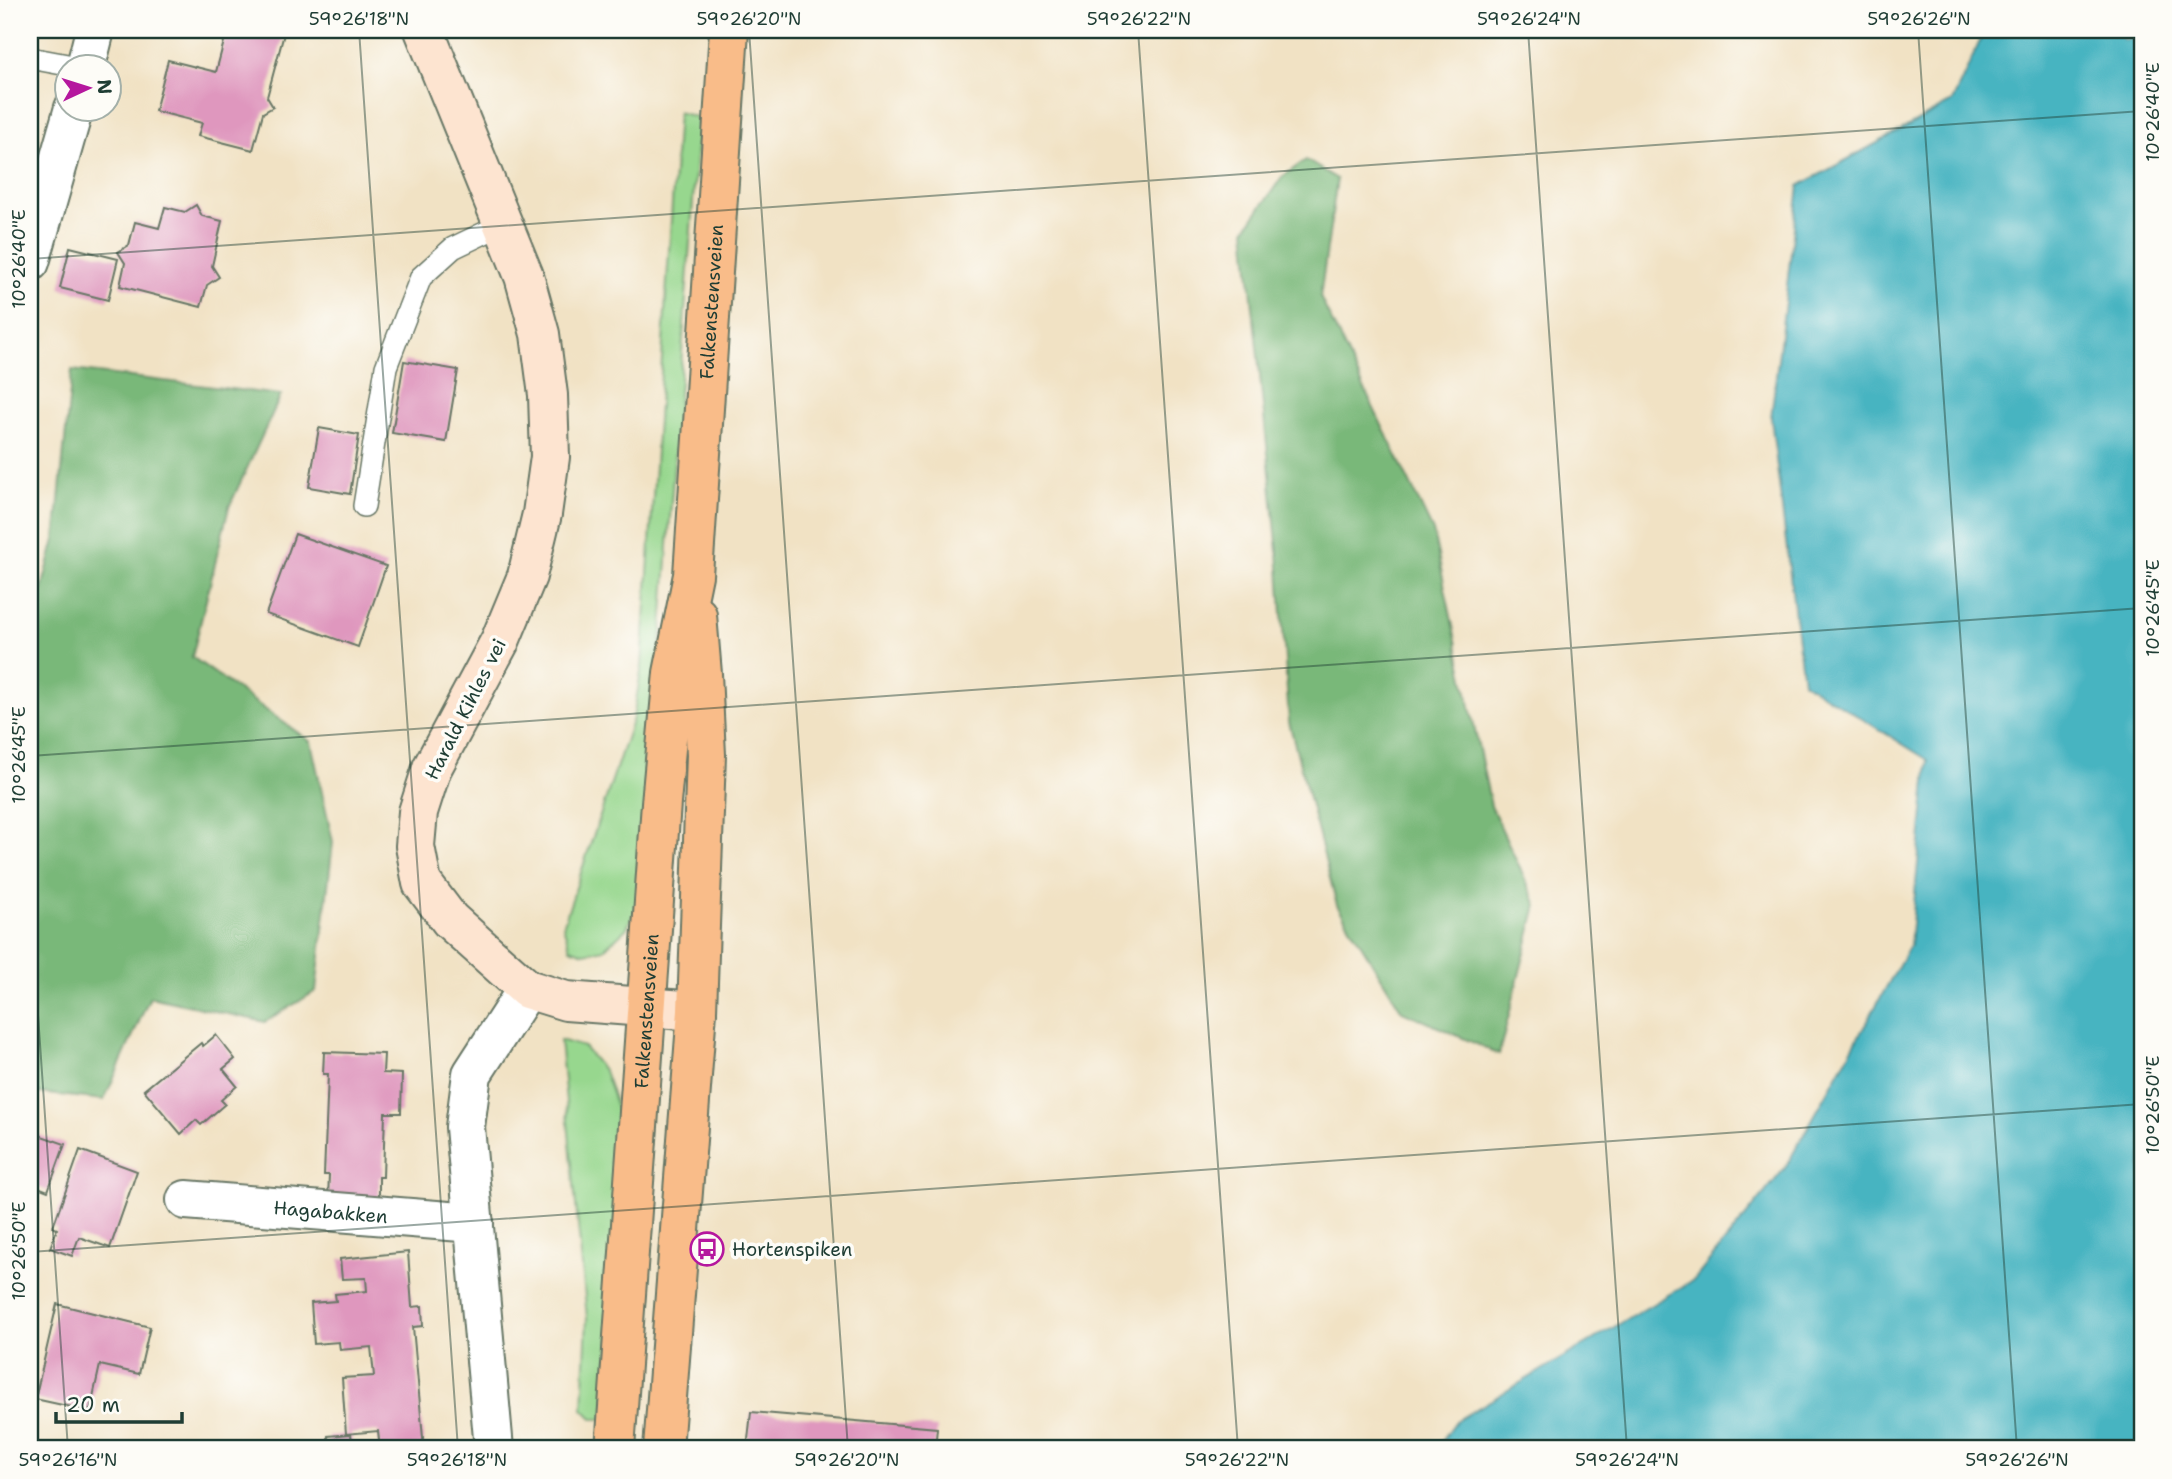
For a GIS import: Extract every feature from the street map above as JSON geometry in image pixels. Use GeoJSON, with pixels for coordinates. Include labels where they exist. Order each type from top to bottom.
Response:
{"type":"FeatureCollection","features":[{"type":"Feature","properties":{"kind":"main road","name":"Falkenstensveien"},"geometry":{"type":"LineString","coordinates":[[615,1449],[661,803],[673,673],[693,575],[729,30]]}},
{"type":"Feature","properties":{"kind":"main road","name":"Falkenstensveien"},"geometry":{"type":"LineString","coordinates":[[663,1449],[697,1011],[706,755],[693,575]]}},
{"type":"Feature","properties":{"kind":"street"},"geometry":{"type":"LineString","coordinates":[[90,52],[95,30]]}},
{"type":"Feature","properties":{"kind":"street","name":"Harald Kihles vei"},"geometry":{"type":"LineString","coordinates":[[424,30],[524,276],[540,334],[548,395],[551,457],[542,514],[527,576],[500,641],[432,768],[418,812],[415,846],[422,883],[450,920],[527,989],[566,1001],[697,1011]]}},
{"type":"Feature","properties":{"kind":"street"},"geometry":{"type":"LineString","coordinates":[[30,262],[70,122]]}},
{"type":"Feature","properties":{"kind":"street"},"geometry":{"type":"LineString","coordinates":[[494,1449],[465,1127],[472,1074],[527,989]]}},
{"type":"Feature","properties":{"kind":"street","name":"Hagabakken"},"geometry":{"type":"LineString","coordinates":[[186,1200],[474,1223]]}},
{"type":"Feature","properties":{"kind":"lane"},"geometry":{"type":"LineString","coordinates":[[30,58],[52,62]]}},
{"type":"Feature","properties":{"kind":"lane"},"geometry":{"type":"LineString","coordinates":[[364,506],[386,367],[421,277],[453,248],[503,225]]}},
{"type":"Feature","properties":{"kind":"green space"},"geometry":{"type":"Polygon","coordinates":[[[678,112],[699,118],[645,863],[637,908],[626,929],[604,949],[584,953],[570,948],[563,926],[633,718],[642,666],[678,112]]]}},
{"type":"Feature","properties":{"kind":"green space"},"geometry":{"type":"Polygon","coordinates":[[[1306,160],[1337,179],[1320,297],[1433,531],[1491,806],[1537,905],[1499,1054],[1402,1011],[1337,905],[1289,722],[1278,552],[1245,230],[1282,177],[1306,160]]]}},
{"type":"Feature","properties":{"kind":"green space"},"geometry":{"type":"Polygon","coordinates":[[[72,370],[281,395],[229,507],[192,657],[311,742],[333,842],[316,991],[265,1022],[150,997],[104,1100],[30,1092],[30,633],[55,540],[72,370]]]}},
{"type":"Feature","properties":{"kind":"green space"},"geometry":{"type":"Polygon","coordinates":[[[560,1040],[584,1047],[604,1071],[615,1102],[624,1147],[604,1419],[593,1419],[583,1409],[587,1318],[560,1040]]]}},
{"type":"Feature","properties":{"kind":"water"},"geometry":{"type":"Polygon","coordinates":[[[1985,30],[2111,30],[2125,40],[2142,34],[2142,1449],[1436,1449],[1456,1421],[1695,1279],[1785,1168],[1910,945],[1928,760],[1803,682],[1771,418],[1799,186],[1952,102],[1985,30]]]}},
{"type":"Feature","properties":{"kind":"building"},"geometry":{"type":"Polygon","coordinates":[[[227,30],[285,30],[267,97],[273,107],[263,113],[253,150],[198,136],[202,123],[155,111],[168,60],[216,72],[227,30]]]}},
{"type":"Feature","properties":{"kind":"building"},"geometry":{"type":"Polygon","coordinates":[[[196,205],[202,216],[222,221],[212,266],[219,277],[207,285],[201,307],[120,286],[125,263],[118,252],[129,245],[135,222],[159,228],[165,207],[185,212],[196,205]]]}},
{"type":"Feature","properties":{"kind":"building"},"geometry":{"type":"Polygon","coordinates":[[[70,247],[118,259],[108,300],[60,288],[70,247]]]}},
{"type":"Feature","properties":{"kind":"building"},"geometry":{"type":"Polygon","coordinates":[[[404,361],[458,370],[446,442],[392,433],[404,361]]]}},
{"type":"Feature","properties":{"kind":"building"},"geometry":{"type":"Polygon","coordinates":[[[319,428],[359,435],[350,494],[309,487],[319,428]]]}},
{"type":"Feature","properties":{"kind":"building"},"geometry":{"type":"Polygon","coordinates":[[[295,534],[386,566],[358,647],[266,614],[295,534]]]}},
{"type":"Feature","properties":{"kind":"building"},"geometry":{"type":"Polygon","coordinates":[[[216,1035],[235,1059],[223,1069],[237,1086],[221,1100],[225,1104],[201,1125],[196,1120],[181,1134],[144,1090],[201,1043],[203,1046],[216,1035]]]}},
{"type":"Feature","properties":{"kind":"building"},"geometry":{"type":"Polygon","coordinates":[[[324,1052],[384,1054],[383,1073],[402,1074],[401,1113],[385,1113],[383,1177],[379,1177],[379,1200],[328,1198],[329,1175],[324,1175],[328,1074],[323,1074],[324,1052]]]}},
{"type":"Feature","properties":{"kind":"building"},"geometry":{"type":"Polygon","coordinates":[[[30,1132],[65,1144],[48,1191],[30,1184],[30,1132]]]}},
{"type":"Feature","properties":{"kind":"building"},"geometry":{"type":"Polygon","coordinates":[[[80,1150],[137,1171],[110,1248],[79,1237],[72,1256],[50,1248],[57,1229],[53,1227],[80,1150]]]}},
{"type":"Feature","properties":{"kind":"building"},"geometry":{"type":"Polygon","coordinates":[[[408,1252],[412,1307],[422,1306],[423,1326],[413,1327],[424,1449],[380,1449],[378,1431],[346,1434],[342,1378],[374,1376],[371,1347],[340,1350],[339,1342],[314,1344],[311,1303],[336,1301],[335,1294],[367,1291],[366,1278],[342,1279],[340,1259],[408,1252]]]}},
{"type":"Feature","properties":{"kind":"building"},"geometry":{"type":"Polygon","coordinates":[[[57,1304],[150,1327],[139,1374],[100,1365],[90,1411],[35,1399],[57,1304]]]}},
{"type":"Feature","properties":{"kind":"building"},"geometry":{"type":"Polygon","coordinates":[[[751,1412],[937,1428],[935,1449],[747,1449],[751,1412]]]}},
{"type":"Feature","properties":{"kind":"building"},"geometry":{"type":"Polygon","coordinates":[[[351,1434],[353,1449],[329,1449],[328,1436],[351,1434]]]}},
{"type":"Feature","properties":{"kind":"place","name":"Hortenspiken"},"geometry":{"type":"Point","coordinates":[707,1249]}}]}
